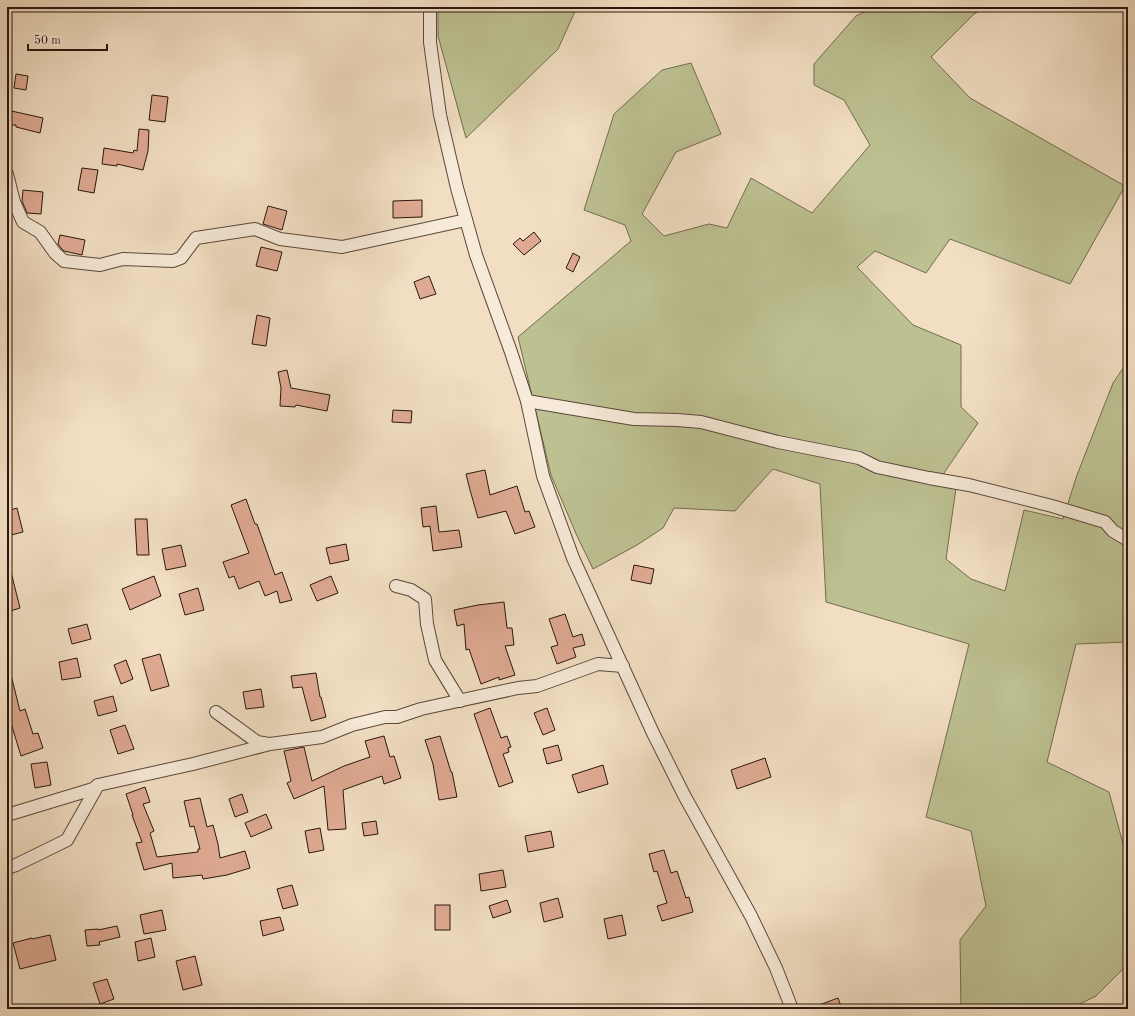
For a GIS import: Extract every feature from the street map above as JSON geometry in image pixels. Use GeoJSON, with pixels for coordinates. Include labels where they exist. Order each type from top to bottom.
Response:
{"type":"FeatureCollection","features":[{"type":"Feature","properties":{"kind":"street"},"geometry":{"type":"LineString","coordinates":[[430,7],[430,42],[440,115],[457,188],[476,254],[527,401],[543,476],[573,558],[653,733],[684,795],[751,916],[776,968],[792,1009]]}},
{"type":"Feature","properties":{"kind":"street"},"geometry":{"type":"LineString","coordinates":[[7,174],[14,202],[23,222],[40,232],[55,253],[64,260],[100,265],[123,259],[173,261],[181,258],[196,238],[255,229],[280,239],[342,247],[466,220]]}},
{"type":"Feature","properties":{"kind":"street"},"geometry":{"type":"LineString","coordinates":[[527,401],[634,419],[701,422],[778,442],[859,458],[877,466],[968,485],[1052,506],[1105,522],[1113,531],[1128,540]]}},
{"type":"Feature","properties":{"kind":"street"},"geometry":{"type":"LineString","coordinates":[[396,586],[411,590],[425,599],[426,624],[434,660],[460,701]]}},
{"type":"Feature","properties":{"kind":"street"},"geometry":{"type":"LineString","coordinates":[[598,664],[613,646]]}},
{"type":"Feature","properties":{"kind":"street"},"geometry":{"type":"LineString","coordinates":[[7,816],[93,789],[98,785],[193,764],[270,744],[322,737],[352,725],[385,717],[397,717],[421,709],[518,688],[537,686],[598,664],[623,666]]}},
{"type":"Feature","properties":{"kind":"street"},"geometry":{"type":"LineString","coordinates":[[216,712],[257,742],[270,744]]}},
{"type":"Feature","properties":{"kind":"street"},"geometry":{"type":"LineString","coordinates":[[7,868],[67,840],[98,785]]}},
{"type":"Feature","properties":{"kind":"green space"},"geometry":{"type":"Polygon","coordinates":[[[438,7],[577,7],[558,49],[466,138],[438,36],[438,7]]]}},
{"type":"Feature","properties":{"kind":"green space"},"geometry":{"type":"Polygon","coordinates":[[[875,7],[987,7],[974,14],[931,57],[970,98],[1125,186],[1070,284],[950,239],[926,273],[875,251],[857,267],[913,325],[961,345],[961,407],[978,423],[942,476],[956,488],[946,559],[971,579],[1005,591],[1024,510],[1063,519],[1077,475],[1113,383],[1128,361],[1128,642],[1076,644],[1047,762],[1109,792],[1128,862],[1128,964],[1096,996],[1070,1009],[961,1009],[960,940],[986,906],[971,831],[926,817],[969,644],[826,602],[820,484],[773,469],[735,511],[674,508],[663,528],[637,545],[593,569],[551,475],[518,337],[631,241],[625,225],[584,210],[614,114],[662,70],[691,63],[721,134],[676,152],[642,214],[664,236],[709,224],[727,228],[751,178],[812,213],[870,145],[844,100],[814,85],[814,64],[856,16],[875,7]]]}},
{"type":"Feature","properties":{"kind":"building"},"geometry":{"type":"Polygon","coordinates":[[[16,74],[28,76],[26,90],[14,88],[16,74]]]}},
{"type":"Feature","properties":{"kind":"building"},"geometry":{"type":"Polygon","coordinates":[[[152,95],[168,97],[165,122],[149,120],[152,95]]]}},
{"type":"Feature","properties":{"kind":"building"},"geometry":{"type":"Polygon","coordinates":[[[7,110],[43,118],[40,133],[16,127],[16,125],[7,125],[7,110]]]}},
{"type":"Feature","properties":{"kind":"building"},"geometry":{"type":"Polygon","coordinates":[[[139,129],[149,130],[148,151],[143,170],[117,164],[117,166],[102,164],[104,148],[133,153],[134,150],[137,151],[139,129]]]}},
{"type":"Feature","properties":{"kind":"building"},"geometry":{"type":"Polygon","coordinates":[[[82,168],[98,170],[94,193],[78,190],[82,168]]]}},
{"type":"Feature","properties":{"kind":"building"},"geometry":{"type":"Polygon","coordinates":[[[23,190],[43,192],[41,214],[27,213],[22,201],[23,190]]]}},
{"type":"Feature","properties":{"kind":"building"},"geometry":{"type":"Polygon","coordinates":[[[422,200],[422,217],[393,218],[393,201],[422,200]]]}},
{"type":"Feature","properties":{"kind":"building"},"geometry":{"type":"Polygon","coordinates":[[[268,206],[287,211],[282,230],[263,224],[268,206]]]}},
{"type":"Feature","properties":{"kind":"building"},"geometry":{"type":"Polygon","coordinates":[[[534,232],[541,241],[524,255],[513,244],[520,238],[523,241],[534,232]]]}},
{"type":"Feature","properties":{"kind":"building"},"geometry":{"type":"Polygon","coordinates":[[[60,235],[85,240],[82,255],[64,251],[58,244],[60,235]]]}},
{"type":"Feature","properties":{"kind":"building"},"geometry":{"type":"Polygon","coordinates":[[[261,247],[282,252],[277,271],[256,266],[261,247]]]}},
{"type":"Feature","properties":{"kind":"building"},"geometry":{"type":"Polygon","coordinates":[[[573,253],[580,257],[573,272],[566,268],[573,253]]]}},
{"type":"Feature","properties":{"kind":"building"},"geometry":{"type":"Polygon","coordinates":[[[429,276],[436,294],[420,299],[414,282],[429,276]]]}},
{"type":"Feature","properties":{"kind":"building"},"geometry":{"type":"Polygon","coordinates":[[[257,315],[270,318],[266,346],[252,344],[257,315]]]}},
{"type":"Feature","properties":{"kind":"building"},"geometry":{"type":"Polygon","coordinates":[[[287,370],[291,388],[330,395],[327,411],[296,405],[295,407],[280,406],[281,388],[278,372],[287,370]]]}},
{"type":"Feature","properties":{"kind":"building"},"geometry":{"type":"Polygon","coordinates":[[[393,410],[412,411],[411,423],[392,422],[393,410]]]}},
{"type":"Feature","properties":{"kind":"building"},"geometry":{"type":"Polygon","coordinates":[[[485,470],[490,495],[517,486],[525,512],[529,511],[535,527],[515,534],[506,511],[478,518],[466,474],[485,470]]]}},
{"type":"Feature","properties":{"kind":"building"},"geometry":{"type":"Polygon","coordinates":[[[246,499],[255,524],[257,524],[275,575],[282,572],[292,600],[280,603],[277,591],[265,596],[259,581],[239,589],[234,576],[229,578],[223,562],[249,553],[231,505],[246,499]]]}},
{"type":"Feature","properties":{"kind":"building"},"geometry":{"type":"Polygon","coordinates":[[[436,506],[439,532],[459,530],[462,547],[433,551],[430,526],[423,527],[421,508],[436,506]]]}},
{"type":"Feature","properties":{"kind":"building"},"geometry":{"type":"Polygon","coordinates":[[[17,508],[23,532],[11,535],[7,519],[7,511],[17,508]]]}},
{"type":"Feature","properties":{"kind":"building"},"geometry":{"type":"Polygon","coordinates":[[[135,519],[147,519],[149,555],[137,555],[135,519]]]}},
{"type":"Feature","properties":{"kind":"building"},"geometry":{"type":"Polygon","coordinates":[[[346,544],[349,560],[330,564],[326,548],[346,544]]]}},
{"type":"Feature","properties":{"kind":"building"},"geometry":{"type":"Polygon","coordinates":[[[181,545],[186,566],[166,570],[162,549],[181,545]]]}},
{"type":"Feature","properties":{"kind":"building"},"geometry":{"type":"Polygon","coordinates":[[[634,565],[654,569],[651,584],[631,580],[634,565]]]}},
{"type":"Feature","properties":{"kind":"building"},"geometry":{"type":"Polygon","coordinates":[[[7,568],[10,568],[20,608],[7,612],[7,568]]]}},
{"type":"Feature","properties":{"kind":"building"},"geometry":{"type":"Polygon","coordinates":[[[154,576],[161,596],[130,610],[122,589],[154,576]]]}},
{"type":"Feature","properties":{"kind":"building"},"geometry":{"type":"Polygon","coordinates":[[[331,576],[338,593],[317,601],[310,585],[331,576]]]}},
{"type":"Feature","properties":{"kind":"building"},"geometry":{"type":"Polygon","coordinates":[[[198,588],[204,610],[185,615],[179,594],[198,588]]]}},
{"type":"Feature","properties":{"kind":"building"},"geometry":{"type":"Polygon","coordinates":[[[504,602],[507,628],[512,628],[514,645],[505,646],[515,675],[499,680],[499,677],[481,684],[469,649],[466,650],[464,624],[457,626],[454,610],[504,602]]]}},
{"type":"Feature","properties":{"kind":"building"},"geometry":{"type":"Polygon","coordinates":[[[565,614],[573,637],[582,634],[585,645],[573,648],[576,657],[557,664],[551,647],[558,645],[549,619],[565,614]]]}},
{"type":"Feature","properties":{"kind":"building"},"geometry":{"type":"Polygon","coordinates":[[[87,624],[91,639],[72,644],[68,629],[87,624]]]}},
{"type":"Feature","properties":{"kind":"building"},"geometry":{"type":"Polygon","coordinates":[[[160,654],[169,686],[151,691],[142,659],[160,654]]]}},
{"type":"Feature","properties":{"kind":"building"},"geometry":{"type":"Polygon","coordinates":[[[77,658],[81,677],[62,680],[59,662],[77,658]]]}},
{"type":"Feature","properties":{"kind":"building"},"geometry":{"type":"Polygon","coordinates":[[[126,660],[133,679],[121,684],[114,665],[126,660]]]}},
{"type":"Feature","properties":{"kind":"building"},"geometry":{"type":"Polygon","coordinates":[[[10,671],[20,711],[25,709],[33,734],[38,733],[43,748],[21,756],[7,710],[7,672],[10,671]]]}},
{"type":"Feature","properties":{"kind":"building"},"geometry":{"type":"Polygon","coordinates":[[[316,673],[320,697],[326,717],[311,721],[302,687],[293,688],[291,676],[316,673]]]}},
{"type":"Feature","properties":{"kind":"building"},"geometry":{"type":"Polygon","coordinates":[[[261,689],[264,707],[246,709],[243,692],[261,689]]]}},
{"type":"Feature","properties":{"kind":"building"},"geometry":{"type":"Polygon","coordinates":[[[113,696],[117,711],[98,716],[94,701],[113,696]]]}},
{"type":"Feature","properties":{"kind":"building"},"geometry":{"type":"Polygon","coordinates":[[[490,708],[501,738],[507,736],[511,747],[508,748],[509,752],[503,754],[513,782],[499,787],[474,714],[490,708]]]}},
{"type":"Feature","properties":{"kind":"building"},"geometry":{"type":"Polygon","coordinates":[[[547,708],[555,730],[543,735],[534,713],[547,708]]]}},
{"type":"Feature","properties":{"kind":"building"},"geometry":{"type":"Polygon","coordinates":[[[125,725],[134,749],[118,754],[110,730],[125,725]]]}},
{"type":"Feature","properties":{"kind":"building"},"geometry":{"type":"Polygon","coordinates":[[[384,736],[390,757],[394,756],[401,778],[384,784],[382,776],[343,790],[346,829],[328,830],[324,786],[294,799],[287,783],[291,781],[284,751],[304,747],[312,781],[344,766],[370,757],[365,741],[384,736]]]}},
{"type":"Feature","properties":{"kind":"building"},"geometry":{"type":"Polygon","coordinates":[[[440,736],[452,772],[457,797],[439,800],[433,764],[425,740],[440,736]]]}},
{"type":"Feature","properties":{"kind":"building"},"geometry":{"type":"Polygon","coordinates":[[[558,745],[562,760],[547,764],[543,749],[558,745]]]}},
{"type":"Feature","properties":{"kind":"building"},"geometry":{"type":"Polygon","coordinates":[[[765,758],[771,777],[737,789],[731,770],[765,758]]]}},
{"type":"Feature","properties":{"kind":"building"},"geometry":{"type":"Polygon","coordinates":[[[47,762],[51,785],[35,788],[31,764],[47,762]]]}},
{"type":"Feature","properties":{"kind":"building"},"geometry":{"type":"Polygon","coordinates":[[[603,765],[608,784],[578,793],[572,775],[603,765]]]}},
{"type":"Feature","properties":{"kind":"building"},"geometry":{"type":"Polygon","coordinates":[[[145,787],[150,802],[143,804],[154,831],[150,833],[157,857],[198,852],[198,849],[200,849],[194,826],[190,827],[184,801],[200,798],[207,827],[213,825],[220,858],[245,851],[250,868],[227,875],[203,879],[202,875],[173,878],[172,863],[144,870],[136,843],[142,842],[126,794],[145,787]]]}},
{"type":"Feature","properties":{"kind":"building"},"geometry":{"type":"Polygon","coordinates":[[[242,794],[248,812],[235,817],[229,799],[242,794]]]}},
{"type":"Feature","properties":{"kind":"building"},"geometry":{"type":"Polygon","coordinates":[[[266,814],[272,828],[251,837],[245,823],[266,814]]]}},
{"type":"Feature","properties":{"kind":"building"},"geometry":{"type":"Polygon","coordinates":[[[376,821],[378,834],[364,836],[362,823],[376,821]]]}},
{"type":"Feature","properties":{"kind":"building"},"geometry":{"type":"Polygon","coordinates":[[[320,828],[324,850],[309,853],[305,831],[320,828]]]}},
{"type":"Feature","properties":{"kind":"building"},"geometry":{"type":"Polygon","coordinates":[[[551,831],[554,847],[528,852],[525,836],[551,831]]]}},
{"type":"Feature","properties":{"kind":"building"},"geometry":{"type":"Polygon","coordinates":[[[664,850],[671,873],[677,871],[686,898],[689,897],[693,912],[662,921],[657,906],[667,903],[657,871],[654,872],[649,854],[664,850]]]}},
{"type":"Feature","properties":{"kind":"building"},"geometry":{"type":"Polygon","coordinates":[[[503,870],[506,887],[481,891],[479,874],[503,870]]]}},
{"type":"Feature","properties":{"kind":"building"},"geometry":{"type":"Polygon","coordinates":[[[292,885],[298,905],[283,909],[277,889],[292,885]]]}},
{"type":"Feature","properties":{"kind":"building"},"geometry":{"type":"Polygon","coordinates":[[[558,898],[563,917],[544,922],[540,903],[558,898]]]}},
{"type":"Feature","properties":{"kind":"building"},"geometry":{"type":"Polygon","coordinates":[[[507,900],[511,912],[493,918],[489,906],[507,900]]]}},
{"type":"Feature","properties":{"kind":"building"},"geometry":{"type":"Polygon","coordinates":[[[435,905],[450,905],[450,930],[435,930],[435,905]]]}},
{"type":"Feature","properties":{"kind":"building"},"geometry":{"type":"Polygon","coordinates":[[[162,910],[166,930],[144,934],[140,915],[162,910]]]}},
{"type":"Feature","properties":{"kind":"building"},"geometry":{"type":"Polygon","coordinates":[[[622,915],[626,935],[608,939],[604,919],[622,915]]]}},
{"type":"Feature","properties":{"kind":"building"},"geometry":{"type":"Polygon","coordinates":[[[280,917],[284,930],[263,936],[260,921],[280,917]]]}},
{"type":"Feature","properties":{"kind":"building"},"geometry":{"type":"Polygon","coordinates":[[[117,926],[120,937],[99,942],[100,945],[87,946],[85,930],[98,930],[117,926]]]}},
{"type":"Feature","properties":{"kind":"building"},"geometry":{"type":"Polygon","coordinates":[[[50,935],[56,960],[20,969],[13,943],[50,935]]]}},
{"type":"Feature","properties":{"kind":"building"},"geometry":{"type":"Polygon","coordinates":[[[151,938],[155,957],[138,961],[135,942],[151,938]]]}},
{"type":"Feature","properties":{"kind":"building"},"geometry":{"type":"Polygon","coordinates":[[[195,956],[202,985],[183,990],[176,961],[195,956]]]}},
{"type":"Feature","properties":{"kind":"building"},"geometry":{"type":"Polygon","coordinates":[[[107,979],[114,999],[100,1004],[93,983],[107,979]]]}},
{"type":"Feature","properties":{"kind":"building"},"geometry":{"type":"Polygon","coordinates":[[[838,998],[842,1009],[811,1009],[811,1008],[838,998]]]}}]}
